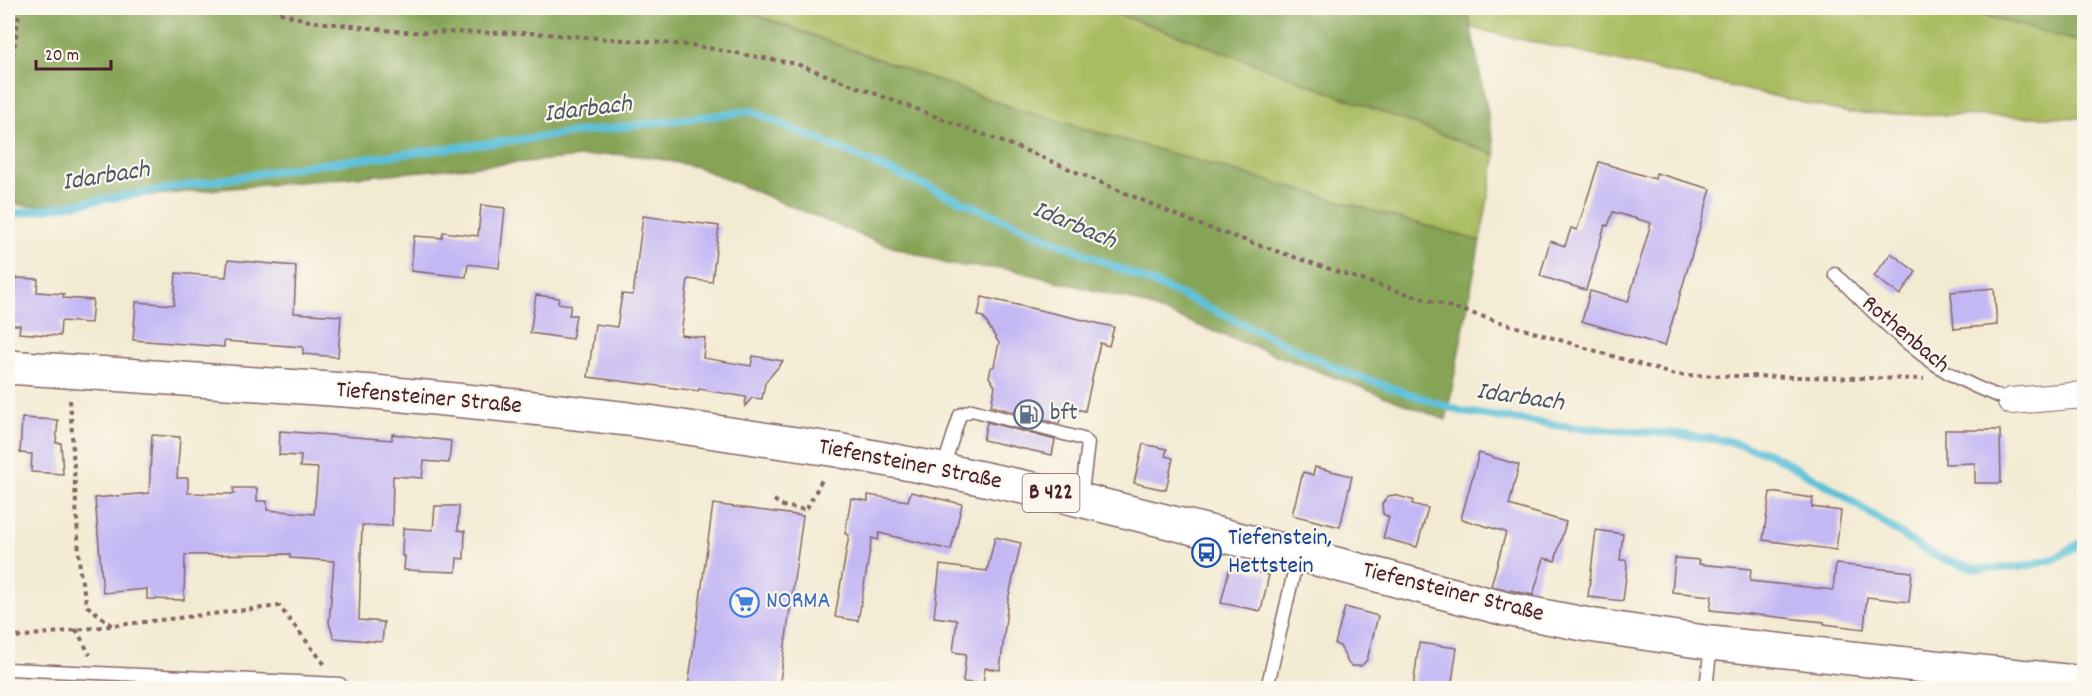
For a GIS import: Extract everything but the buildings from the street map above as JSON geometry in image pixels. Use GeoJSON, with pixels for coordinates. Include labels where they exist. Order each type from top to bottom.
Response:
{"type":"FeatureCollection","features":[{"type":"Feature","properties":{"kind":"main road","name":"Tiefensteiner Straße"},"geometry":{"type":"LineString","coordinates":[[8,367],[374,392],[516,406],[628,419],[837,450],[942,470],[1081,501],[1298,554],[1506,609],[1589,625],[1711,643],[2085,683]]}},
{"type":"Feature","properties":{"kind":"street","name":"Rothenbach"},"geometry":{"type":"LineString","coordinates":[[2011,401],[2085,394]]}},
{"type":"Feature","properties":{"kind":"lane","name":"Rothenbach"},"geometry":{"type":"LineString","coordinates":[[1835,274],[1918,352],[1948,373],[1986,392],[2011,401]]}},
{"type":"Feature","properties":{"kind":"lane"},"geometry":{"type":"LineString","coordinates":[[942,470],[960,415],[972,410],[1083,439],[1088,443],[1081,501]]}},
{"type":"Feature","properties":{"kind":"lane"},"geometry":{"type":"LineString","coordinates":[[1267,688],[1298,554]]}},
{"type":"Feature","properties":{"kind":"lane"},"geometry":{"type":"LineString","coordinates":[[1707,688],[1711,643]]}},
{"type":"Feature","properties":{"kind":"lane"},"geometry":{"type":"LineString","coordinates":[[8,669],[340,684]]}},
{"type":"Feature","properties":{"kind":"path"},"geometry":{"type":"LineString","coordinates":[[8,91],[19,13],[22,8]]}},
{"type":"Feature","properties":{"kind":"path"},"geometry":{"type":"LineString","coordinates":[[272,8],[309,21],[404,32],[532,33],[691,45],[797,64],[1032,153],[1200,225],[1362,280],[1675,375],[1929,379],[1948,373]]}},
{"type":"Feature","properties":{"kind":"path"},"geometry":{"type":"LineString","coordinates":[[68,370],[80,572],[87,606],[112,625]]}},
{"type":"Feature","properties":{"kind":"path"},"geometry":{"type":"LineString","coordinates":[[774,500],[783,506],[806,510],[837,450]]}},
{"type":"Feature","properties":{"kind":"path"},"geometry":{"type":"LineString","coordinates":[[8,638],[279,606],[340,684]]}},
{"type":"Feature","properties":{"kind":"path"},"geometry":{"type":"LineString","coordinates":[[76,629],[99,673]]}},
{"type":"Feature","properties":{"kind":"green space"},"geometry":{"type":"Polygon","coordinates":[[[8,8],[737,8],[1022,111],[1480,241],[1446,420],[1132,300],[1009,269],[951,265],[875,241],[697,167],[651,157],[614,154],[29,206],[13,204],[8,199],[8,8]]]}},
{"type":"Feature","properties":{"kind":"green space"},"geometry":{"type":"Polygon","coordinates":[[[737,8],[1100,8],[1181,36],[1496,155],[1480,241],[1022,111],[737,8]]]}},
{"type":"Feature","properties":{"kind":"green space"},"geometry":{"type":"Polygon","coordinates":[[[1100,8],[1467,8],[1496,155],[1181,36],[1100,8]]]}},
{"type":"Feature","properties":{"kind":"green space"},"geometry":{"type":"Polygon","coordinates":[[[1467,8],[1957,8],[2084,43],[2084,118],[1849,113],[1471,28],[1467,8]]]}},
{"type":"Feature","properties":{"kind":"green space"},"geometry":{"type":"Polygon","coordinates":[[[1958,8],[2084,8],[2084,43],[1958,8]]]}},
{"type":"Feature","properties":{"kind":"waterway","name":"Idarbach"},"geometry":{"type":"LineString","coordinates":[[8,215],[305,166],[751,111],[1188,298],[1342,371],[1463,412],[1570,427],[1677,434],[1728,441],[1771,454],[1834,489],[1912,542],[1940,558],[1976,569],[2021,567],[2054,559],[2084,541]]}},
{"type":"Feature","properties":{"kind":"place","name":"bft"},"geometry":{"type":"Point","coordinates":[1029,414]}},
{"type":"Feature","properties":{"kind":"place","name":"Tiefenstein, Hettstein"},"geometry":{"type":"Point","coordinates":[1207,553]}},
{"type":"Feature","properties":{"kind":"place","name":"NORMA"},"geometry":{"type":"Point","coordinates":[745,602]}}]}
